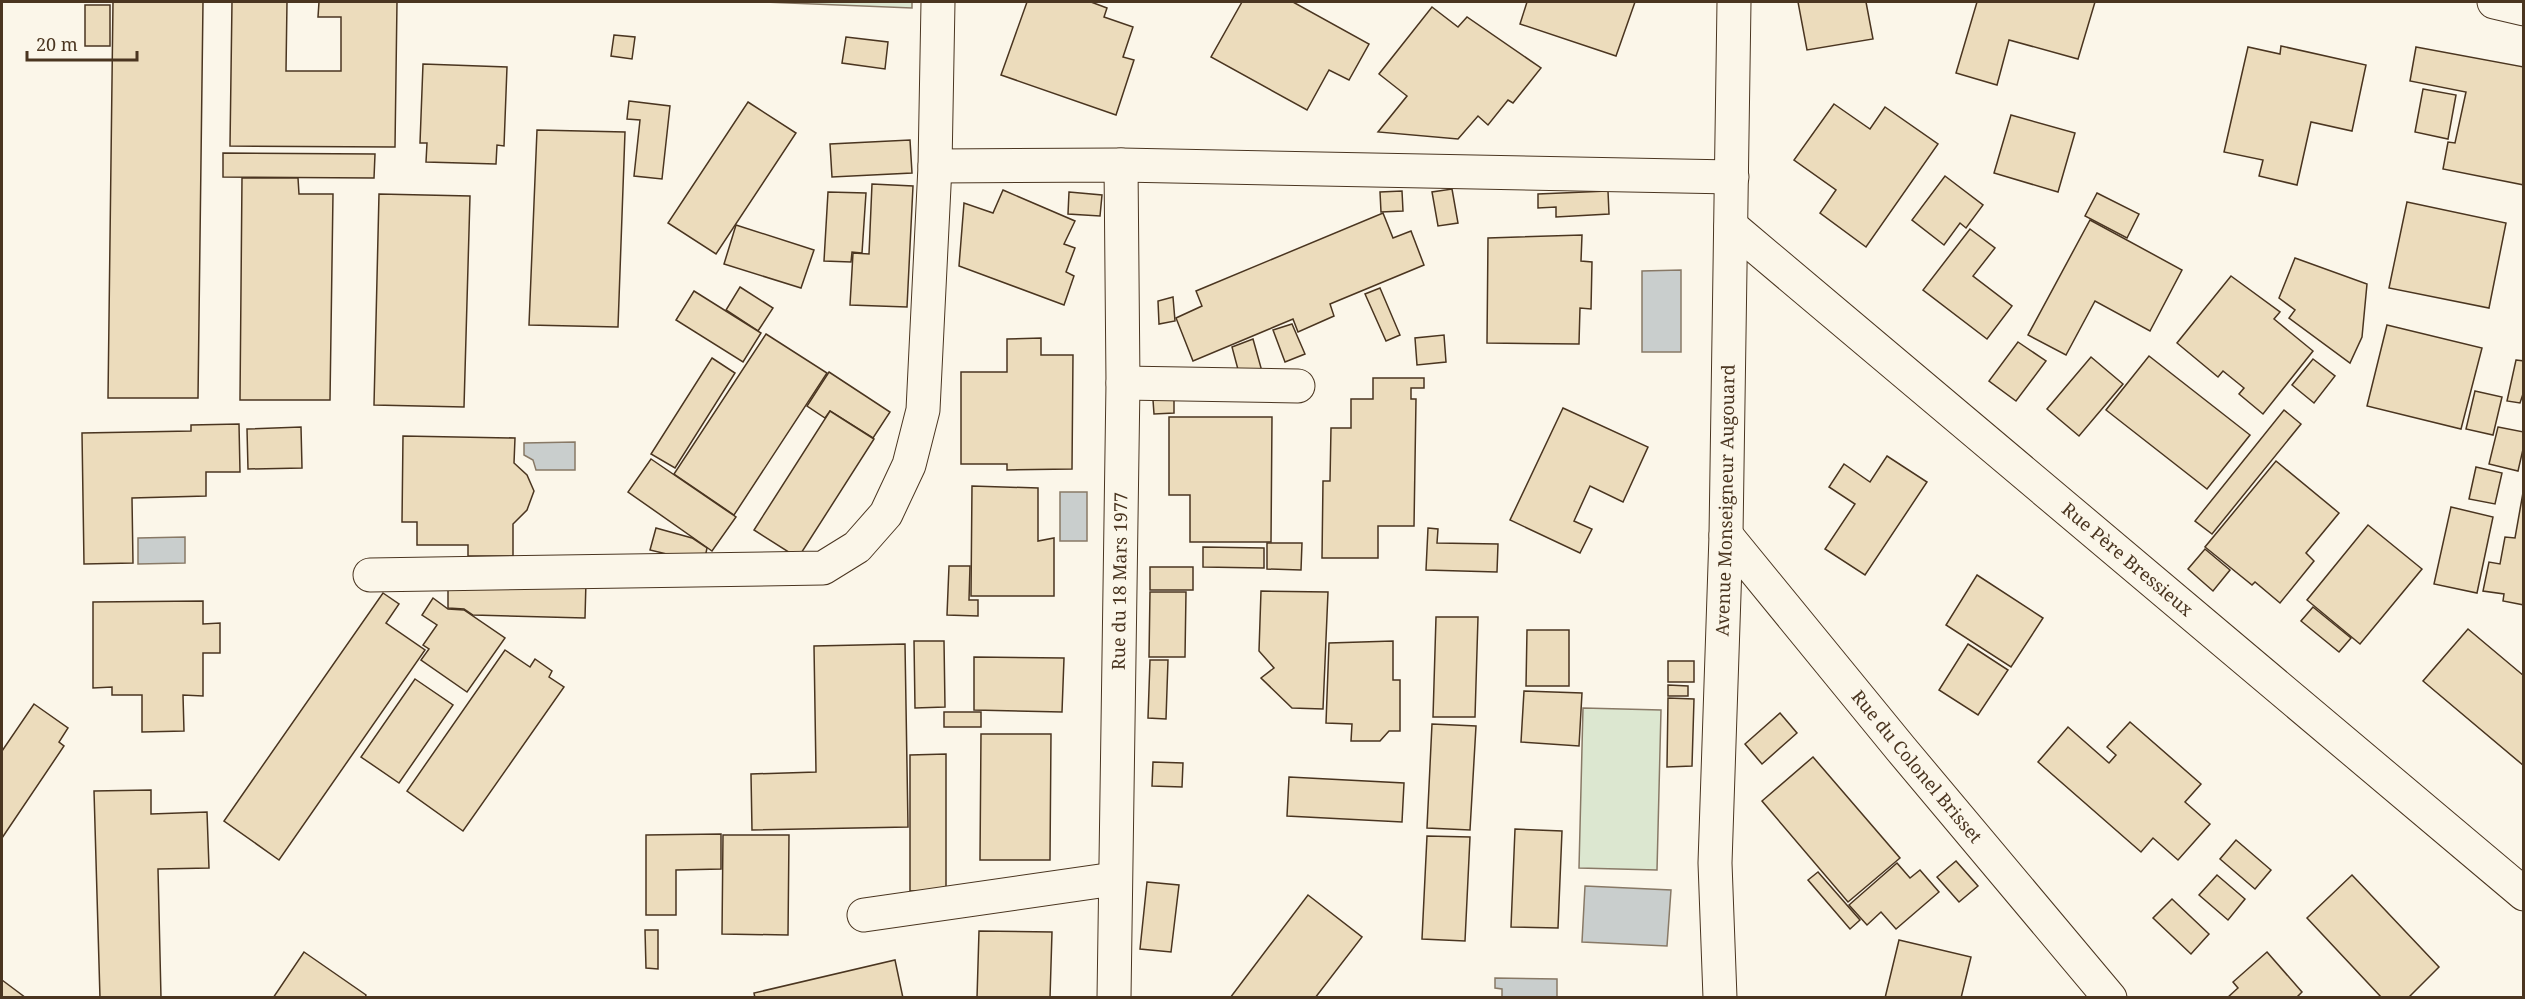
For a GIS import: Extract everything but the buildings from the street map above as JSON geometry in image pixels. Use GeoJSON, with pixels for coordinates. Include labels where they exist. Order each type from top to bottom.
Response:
{"type":"FeatureCollection","features":[{"type":"Feature","properties":{"kind":"street"},"geometry":{"type":"LineString","coordinates":[[370,575],[823,568],[857,547],[886,514],[909,465],[923,410],[935,166],[938,2]]}},
{"type":"Feature","properties":{"kind":"street","name":"Avenue Monseigneur Augouard"},"geometry":{"type":"LineString","coordinates":[[1720,998],[1715,863],[1726,535],[1734,2]]}},
{"type":"Feature","properties":{"kind":"street"},"geometry":{"type":"LineString","coordinates":[[2494,2],[2523,9]]}},
{"type":"Feature","properties":{"kind":"street"},"geometry":{"type":"LineString","coordinates":[[935,166],[1121,165],[1732,177]]}},
{"type":"Feature","properties":{"kind":"street","name":"Rue du 18 Mars 1977"},"geometry":{"type":"LineString","coordinates":[[1114,998],[1123,383],[1121,165]]}},
{"type":"Feature","properties":{"kind":"street","name":"Rue Père Bressieux"},"geometry":{"type":"LineString","coordinates":[[1731,226],[2523,894]]}},
{"type":"Feature","properties":{"kind":"street"},"geometry":{"type":"LineString","coordinates":[[1123,383],[1298,386]]}},
{"type":"Feature","properties":{"kind":"street","name":"Rue du Colonel Brisset"},"geometry":{"type":"LineString","coordinates":[[1726,535],[1901,749],[2110,998]]}},
{"type":"Feature","properties":{"kind":"street"},"geometry":{"type":"LineString","coordinates":[[864,915],[1114,879]]}},
{"type":"Feature","properties":{"kind":"green space"},"geometry":{"type":"Polygon","coordinates":[[[764,2],[912,2],[912,8],[764,2]]]}},
{"type":"Feature","properties":{"kind":"green space"},"geometry":{"type":"Polygon","coordinates":[[[1583,708],[1661,710],[1657,870],[1579,868],[1583,708]]]}},
{"type":"Feature","properties":{"kind":"shaded area"},"geometry":{"type":"Polygon","coordinates":[[[1681,270],[1681,352],[1642,352],[1642,271],[1681,270]]]}},
{"type":"Feature","properties":{"kind":"shaded area"},"geometry":{"type":"Polygon","coordinates":[[[575,442],[575,470],[536,470],[533,460],[524,455],[524,443],[575,442]]]}},
{"type":"Feature","properties":{"kind":"shaded area"},"geometry":{"type":"Polygon","coordinates":[[[1060,492],[1087,492],[1087,541],[1060,541],[1060,492]]]}},
{"type":"Feature","properties":{"kind":"shaded area"},"geometry":{"type":"Polygon","coordinates":[[[185,537],[185,563],[138,564],[138,538],[185,537]]]}},
{"type":"Feature","properties":{"kind":"shaded area"},"geometry":{"type":"Polygon","coordinates":[[[1585,886],[1671,890],[1667,946],[1582,942],[1585,886]]]}},
{"type":"Feature","properties":{"kind":"shaded area"},"geometry":{"type":"Polygon","coordinates":[[[1495,978],[1557,979],[1557,997],[1502,997],[1502,989],[1495,988],[1495,978]]]}}]}
